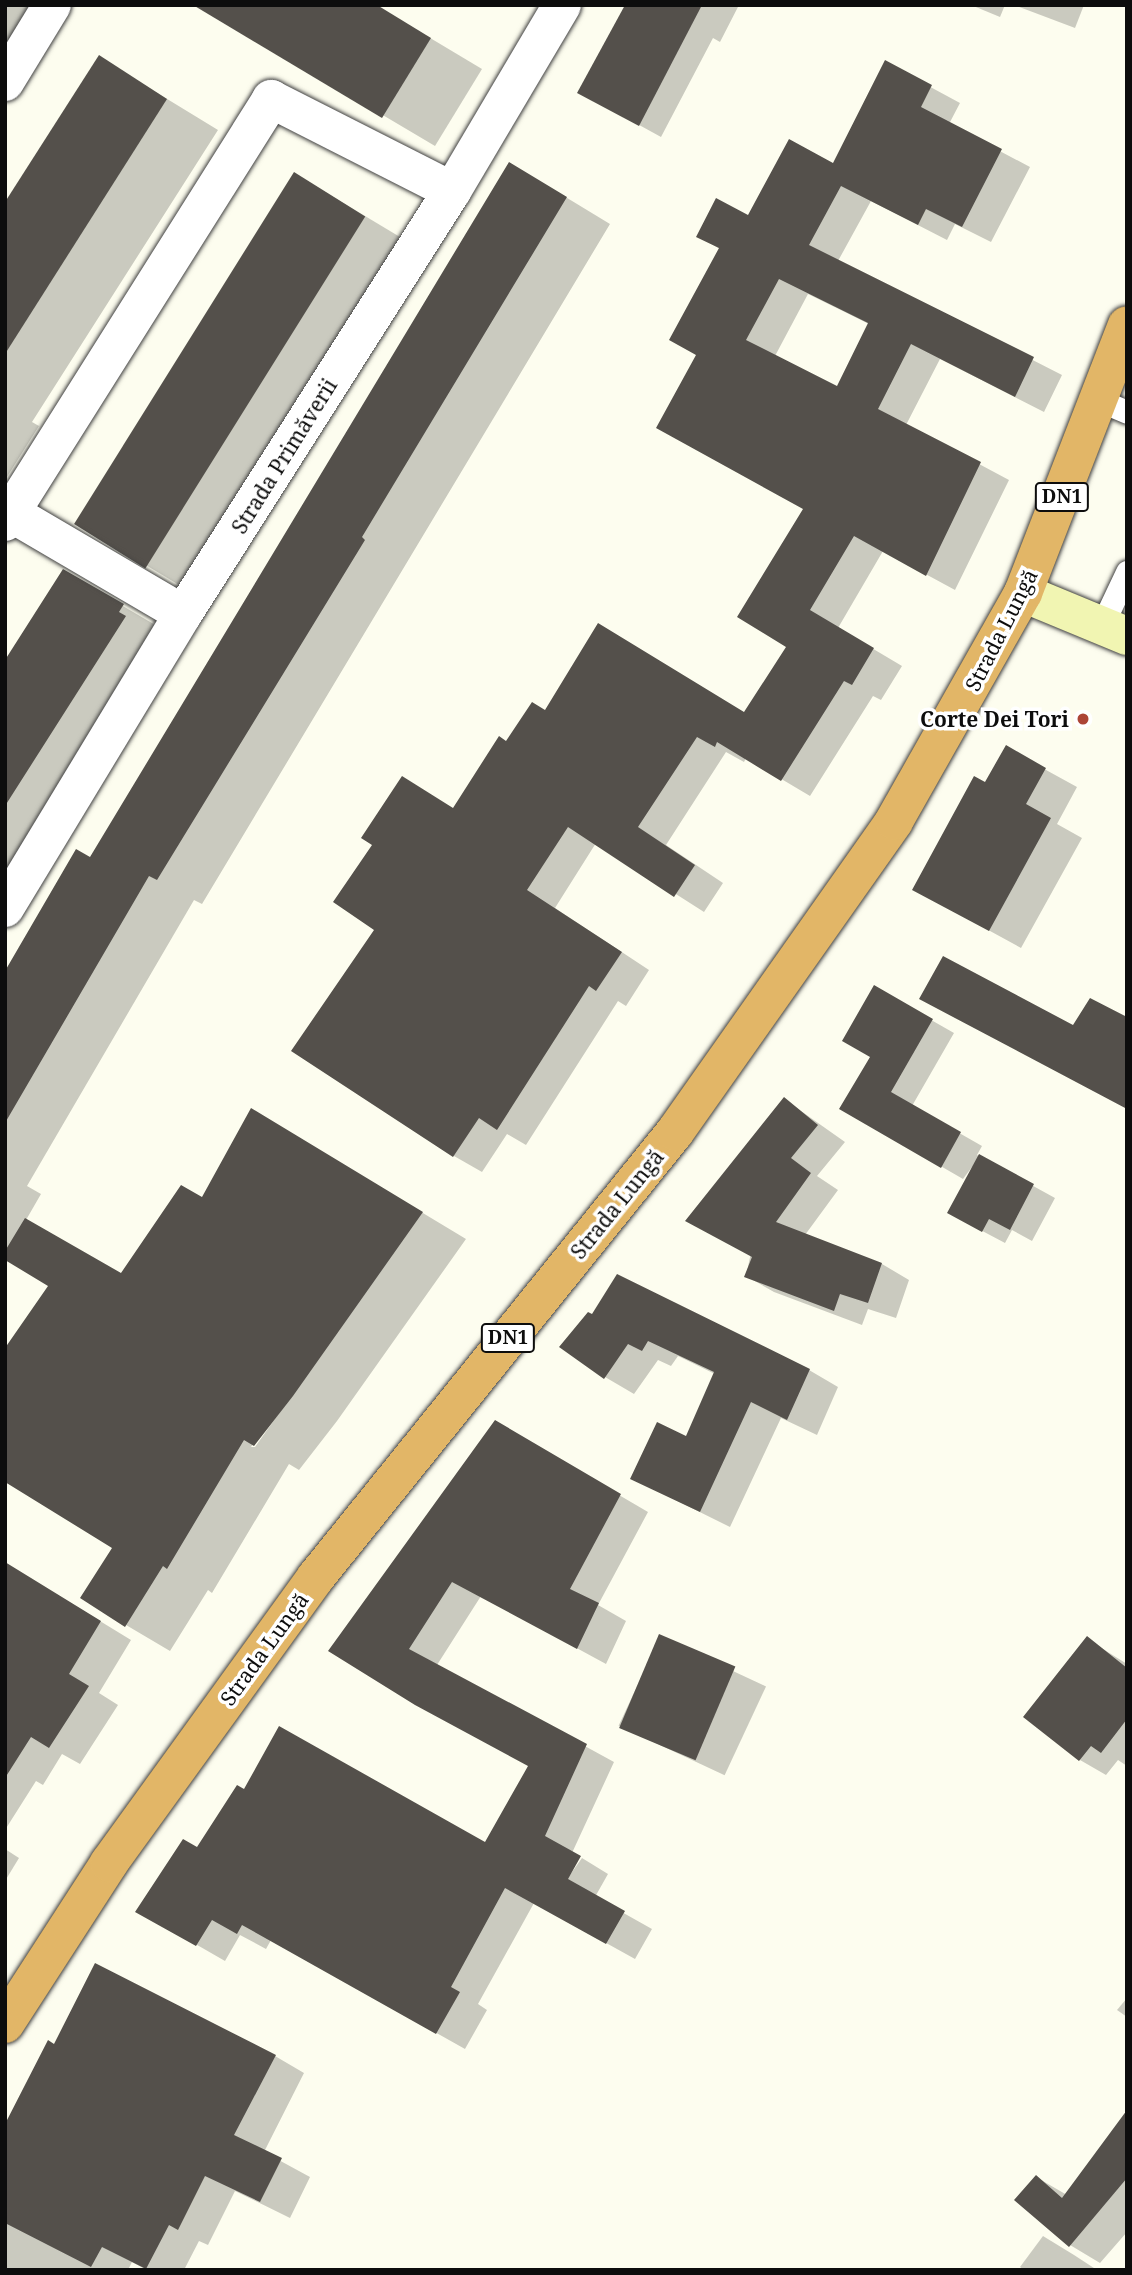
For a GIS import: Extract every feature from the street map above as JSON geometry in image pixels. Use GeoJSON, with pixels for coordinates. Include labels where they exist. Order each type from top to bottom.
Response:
{"type":"FeatureCollection","features":[{"type":"Feature","properties":{"kind":"highway","name":"Strada Lungă"},"geometry":{"type":"LineString","coordinates":[[5,2024],[110,1863],[316,1577],[675,1132],[789,975],[894,821],[1023,593],[1113,406],[1127,325]]}},
{"type":"Feature","properties":{"kind":"main road"},"geometry":{"type":"LineString","coordinates":[[1023,593],[1114,631]]}},
{"type":"Feature","properties":{"kind":"street"},"geometry":{"type":"LineString","coordinates":[[5,82],[52,5]]}},
{"type":"Feature","properties":{"kind":"street","name":"Strada Primăverii"},"geometry":{"type":"LineString","coordinates":[[5,908],[183,614],[452,191],[562,5]]}},
{"type":"Feature","properties":{"kind":"street"},"geometry":{"type":"LineString","coordinates":[[183,614],[8,517],[271,99],[452,191]]}},
{"type":"Feature","properties":{"kind":"lane"},"geometry":{"type":"LineString","coordinates":[[1114,631],[1127,572]]}},
{"type":"Feature","properties":{"kind":"building"},"geometry":{"type":"Polygon","coordinates":[[[193,5],[377,5],[431,38],[382,118],[193,5]]]}},
{"type":"Feature","properties":{"kind":"building"},"geometry":{"type":"Polygon","coordinates":[[[625,5],[702,5],[639,126],[577,93],[625,5]]]}},
{"type":"Feature","properties":{"kind":"building"},"geometry":{"type":"Polygon","coordinates":[[[99,55],[167,99],[5,354],[5,202],[99,55]]]}},
{"type":"Feature","properties":{"kind":"building"},"geometry":{"type":"Polygon","coordinates":[[[885,60],[932,85],[921,107],[1002,149],[962,227],[926,209],[918,225],[841,186],[809,245],[1034,357],[1015,397],[911,344],[878,409],[981,462],[926,576],[854,536],[810,610],[874,648],[852,685],[844,681],[781,781],[717,742],[715,747],[697,737],[638,827],[695,865],[674,897],[568,827],[527,890],[622,952],[596,991],[589,986],[497,1130],[479,1118],[453,1157],[291,1051],[374,930],[333,902],[372,845],[361,838],[402,776],[453,808],[499,736],[506,741],[532,702],[545,710],[598,623],[744,712],[786,647],[737,617],[803,509],[656,428],[696,355],[669,340],[719,248],[696,237],[716,198],[748,215],[789,139],[833,163],[885,60]],[[779,279],[746,340],[837,386],[868,323],[779,279]]]}},
{"type":"Feature","properties":{"kind":"building"},"geometry":{"type":"Polygon","coordinates":[[[509,162],[567,197],[362,537],[365,540],[157,880],[149,876],[5,1123],[5,971],[76,849],[90,857],[509,162]]]}},
{"type":"Feature","properties":{"kind":"building"},"geometry":{"type":"Polygon","coordinates":[[[294,172],[365,217],[145,568],[74,524],[294,172]]]}},
{"type":"Feature","properties":{"kind":"building"},"geometry":{"type":"Polygon","coordinates":[[[63,569],[124,604],[119,612],[126,616],[5,806],[5,660],[63,569]]]}},
{"type":"Feature","properties":{"kind":"building"},"geometry":{"type":"Polygon","coordinates":[[[1006,745],[1046,768],[1026,804],[1051,818],[989,931],[912,890],[974,776],[985,782],[1006,745]]]}},
{"type":"Feature","properties":{"kind":"building"},"geometry":{"type":"Polygon","coordinates":[[[943,956],[1073,1025],[1090,998],[1127,1017],[1127,1109],[919,999],[943,956]]]}},
{"type":"Feature","properties":{"kind":"building"},"geometry":{"type":"Polygon","coordinates":[[[874,985],[933,1019],[891,1092],[961,1132],[941,1168],[839,1109],[870,1057],[842,1041],[874,985]]]}},
{"type":"Feature","properties":{"kind":"building"},"geometry":{"type":"Polygon","coordinates":[[[784,1097],[818,1125],[791,1158],[811,1173],[776,1222],[882,1263],[868,1303],[840,1294],[834,1311],[744,1277],[752,1257],[685,1221],[784,1097]]]}},
{"type":"Feature","properties":{"kind":"building"},"geometry":{"type":"Polygon","coordinates":[[[251,1108],[423,1212],[293,1396],[254,1446],[244,1440],[167,1569],[163,1566],[125,1627],[80,1598],[112,1548],[5,1482],[5,1348],[48,1286],[5,1260],[5,1251],[25,1218],[121,1273],[181,1185],[202,1197],[251,1108]]]}},
{"type":"Feature","properties":{"kind":"building"},"geometry":{"type":"Polygon","coordinates":[[[979,1154],[1034,1184],[1010,1230],[989,1219],[982,1232],[947,1213],[979,1154]]]}},
{"type":"Feature","properties":{"kind":"building"},"geometry":{"type":"Polygon","coordinates":[[[617,1274],[810,1369],[787,1420],[751,1402],[700,1512],[630,1479],[657,1422],[686,1436],[714,1372],[648,1341],[642,1351],[628,1344],[604,1379],[559,1347],[588,1312],[592,1314],[617,1274]]]}},
{"type":"Feature","properties":{"kind":"building"},"geometry":{"type":"Polygon","coordinates":[[[495,1420],[621,1494],[570,1589],[599,1603],[577,1649],[452,1582],[409,1649],[587,1744],[545,1836],[581,1856],[568,1879],[625,1911],[606,1944],[505,1888],[451,1987],[460,1992],[436,2034],[242,1925],[237,1934],[212,1920],[196,1946],[135,1912],[183,1839],[197,1847],[237,1785],[244,1789],[279,1726],[485,1842],[528,1766],[415,1705],[328,1651],[495,1420]]]}},
{"type":"Feature","properties":{"kind":"building"},"geometry":{"type":"Polygon","coordinates":[[[5,1562],[101,1621],[69,1674],[89,1686],[49,1748],[31,1737],[5,1778],[5,1562]]]}},
{"type":"Feature","properties":{"kind":"building"},"geometry":{"type":"Polygon","coordinates":[[[659,1634],[735,1666],[696,1760],[619,1728],[659,1634]]]}},
{"type":"Feature","properties":{"kind":"building"},"geometry":{"type":"Polygon","coordinates":[[[1087,1636],[1127,1668],[1127,1719],[1101,1753],[1091,1746],[1079,1761],[1023,1717],[1087,1636]]]}},
{"type":"Feature","properties":{"kind":"building"},"geometry":{"type":"Polygon","coordinates":[[[95,1963],[276,2055],[234,2135],[282,2158],[260,2202],[205,2176],[178,2230],[169,2225],[146,2269],[102,2247],[91,2267],[5,2223],[5,2124],[48,2040],[54,2044],[95,1963]]]}},
{"type":"Feature","properties":{"kind":"building"},"geometry":{"type":"Polygon","coordinates":[[[1127,2110],[1127,2178],[1069,2247],[1014,2200],[1036,2175],[1062,2198],[1127,2110]]]}},
{"type":"Feature","properties":{"kind":"place","name":"Corte Dei Tori"},"geometry":{"type":"Point","coordinates":[1083,719]}}]}
